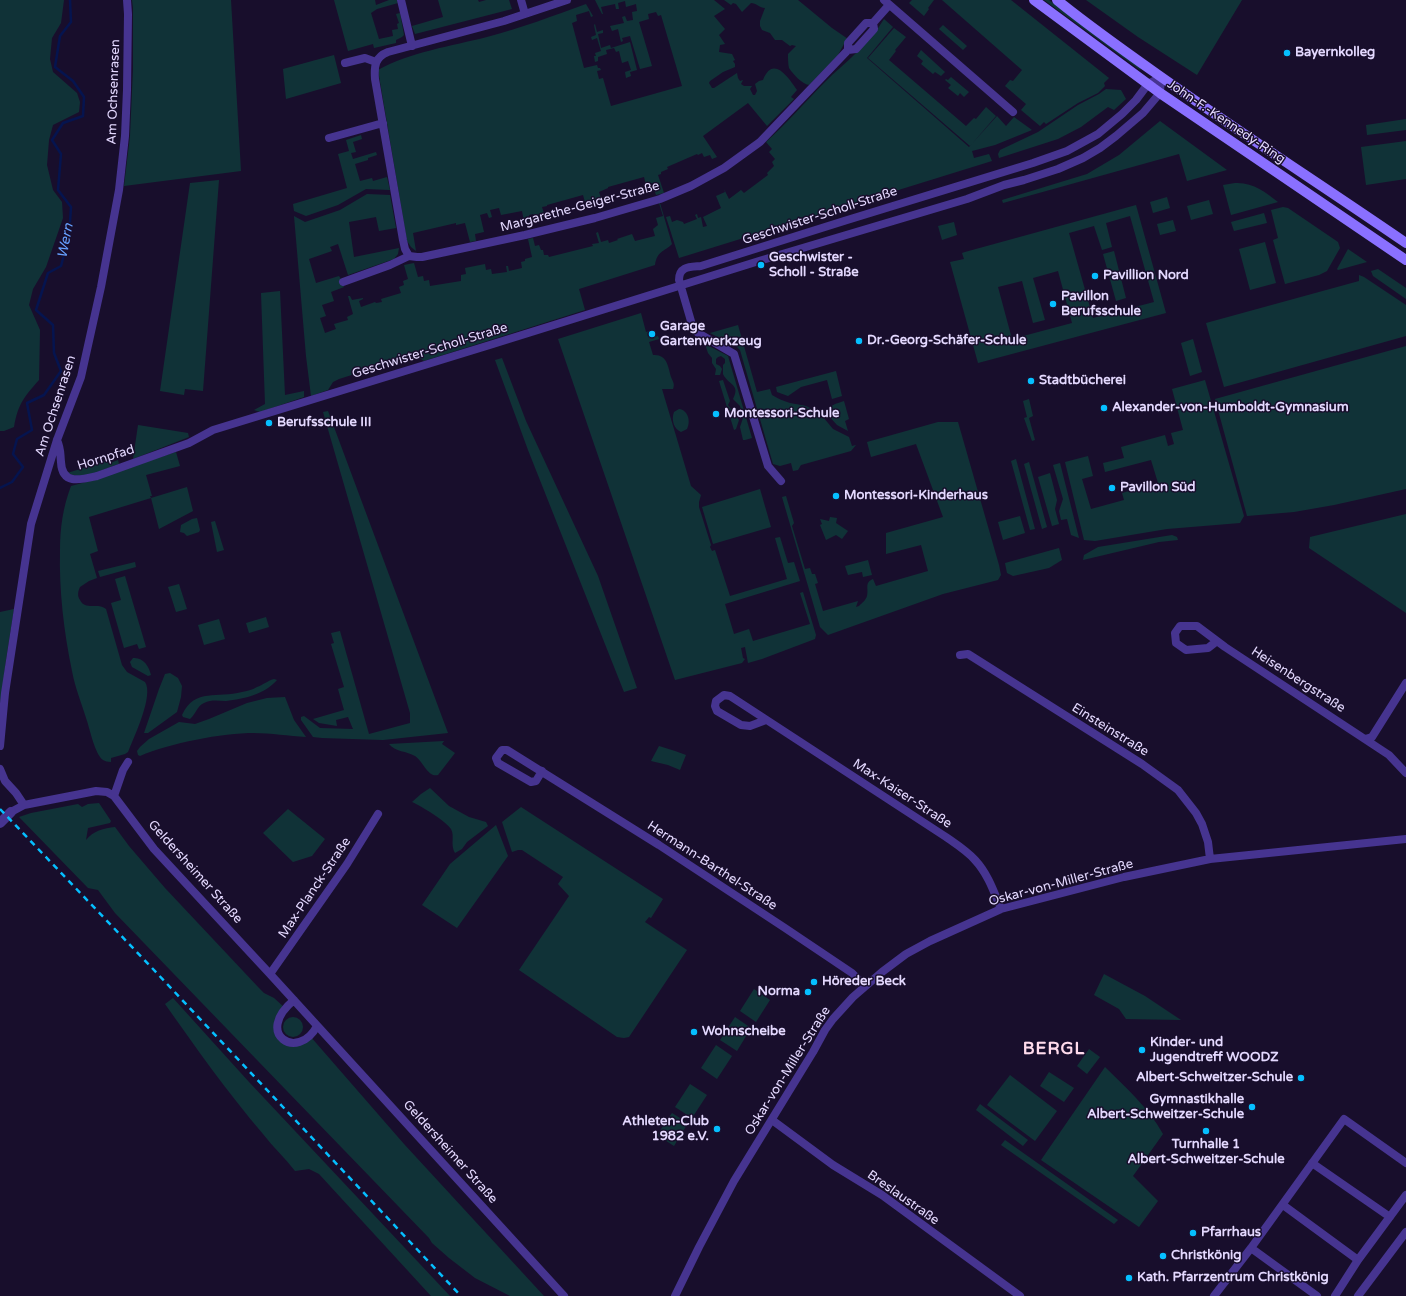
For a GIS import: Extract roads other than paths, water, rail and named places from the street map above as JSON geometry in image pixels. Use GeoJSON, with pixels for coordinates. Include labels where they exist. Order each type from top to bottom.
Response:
{"type":"FeatureCollection","features":[{"type":"Feature","properties":{"kind":"main road","name":"John-F.-Kennedy-Ring"},"geometry":{"type":"LineString","coordinates":[[1034,0],[1160,93],[1406,260]]}},
{"type":"Feature","properties":{"kind":"main road","name":"John-F.-Kennedy-Ring"},"geometry":{"type":"LineString","coordinates":[[1057,0],[1161,77],[1284,162],[1406,242]]}},
{"type":"Feature","properties":{"kind":"street","name":"Am Ochsenrasen"},"geometry":{"type":"LineString","coordinates":[[0,746],[5,693],[31,524],[57,440],[81,377],[101,287],[119,190],[125,136],[127,90],[127,0]]}},
{"type":"Feature","properties":{"kind":"street"},"geometry":{"type":"LineString","coordinates":[[401,0],[412,46]]}},
{"type":"Feature","properties":{"kind":"street"},"geometry":{"type":"LineString","coordinates":[[520,0],[525,14]]}},
{"type":"Feature","properties":{"kind":"street"},"geometry":{"type":"LineString","coordinates":[[409,256],[405,249],[374,70],[378,58],[388,52],[497,24],[567,0]]}},
{"type":"Feature","properties":{"kind":"street"},"geometry":{"type":"LineString","coordinates":[[886,2],[1013,112]]}},
{"type":"Feature","properties":{"kind":"street","name":"Margarethe-Geiger-Straße"},"geometry":{"type":"LineString","coordinates":[[343,282],[390,265],[409,256],[422,257],[551,229],[637,206],[669,196],[691,186],[724,168],[760,142],[848,50],[848,43],[866,23],[873,23],[886,2]]}},
{"type":"Feature","properties":{"kind":"street"},"geometry":{"type":"LineString","coordinates":[[345,63],[364,58],[376,62]]}},
{"type":"Feature","properties":{"kind":"street"},"geometry":{"type":"LineString","coordinates":[[1160,93],[1161,77]]}},
{"type":"Feature","properties":{"kind":"street","name":"Geschwister-Scholl-Straße"},"geometry":{"type":"LineString","coordinates":[[681,286],[679,276],[681,271],[687,267],[701,266],[1033,163],[1076,147],[1098,134],[1136,100],[1148,84],[1161,77]]}},
{"type":"Feature","properties":{"kind":"street","name":"Geschwister-Scholl-Straße"},"geometry":{"type":"LineString","coordinates":[[189,443],[213,430],[1058,169],[1083,158],[1100,148],[1142,113],[1160,93]]}},
{"type":"Feature","properties":{"kind":"street"},"geometry":{"type":"LineString","coordinates":[[329,138],[383,123]]}},
{"type":"Feature","properties":{"kind":"street"},"geometry":{"type":"LineString","coordinates":[[981,179],[981,194]]}},
{"type":"Feature","properties":{"kind":"street"},"geometry":{"type":"LineString","coordinates":[[681,286],[693,328],[698,333],[734,354],[768,466],[781,481]]}},
{"type":"Feature","properties":{"kind":"street","name":"Hornpfad"},"geometry":{"type":"LineString","coordinates":[[57,440],[61,448],[62,470],[67,477],[74,480],[97,476],[189,443]]}},
{"type":"Feature","properties":{"kind":"street","name":"Heisenbergstraße"},"geometry":{"type":"LineString","coordinates":[[1218,641],[1208,648],[1186,650],[1176,643],[1175,632],[1180,626],[1197,626],[1389,755],[1406,773]]}},
{"type":"Feature","properties":{"kind":"street","name":"Einsteinstraße"},"geometry":{"type":"LineString","coordinates":[[960,655],[968,654],[1142,764],[1178,790],[1196,813],[1202,824],[1208,842],[1210,859]]}},
{"type":"Feature","properties":{"kind":"street"},"geometry":{"type":"LineString","coordinates":[[1365,739],[1372,737],[1406,683]]}},
{"type":"Feature","properties":{"kind":"street","name":"Max-Kaiser-Straße"},"geometry":{"type":"LineString","coordinates":[[766,720],[750,726],[741,725],[717,711],[715,706],[716,701],[724,695],[730,696],[946,837],[975,859],[984,872],[1001,909]]}},
{"type":"Feature","properties":{"kind":"street","name":"Hermann-Barthel-Straße"},"geometry":{"type":"LineString","coordinates":[[542,772],[536,781],[531,782],[498,763],[496,758],[502,750],[507,750],[542,772],[658,845],[785,928],[852,973],[865,986]]}},
{"type":"Feature","properties":{"kind":"street"},"geometry":{"type":"LineString","coordinates":[[0,823],[11,812],[24,805],[96,791],[107,792],[114,796],[123,770],[128,762]]}},
{"type":"Feature","properties":{"kind":"street"},"geometry":{"type":"LineString","coordinates":[[0,769],[5,781],[24,805]]}},
{"type":"Feature","properties":{"kind":"street","name":"Geldersheimer Straße"},"geometry":{"type":"LineString","coordinates":[[114,796],[154,849],[564,1296]]}},
{"type":"Feature","properties":{"kind":"street","name":"Max-Planck-Straße"},"geometry":{"type":"LineString","coordinates":[[270,974],[347,864],[378,814]]}},
{"type":"Feature","properties":{"kind":"street","name":"Oskar-von-Miller-Straße"},"geometry":{"type":"LineString","coordinates":[[675,1296],[734,1181],[825,1030],[843,1007],[865,986],[897,961],[921,946],[952,930],[1001,909],[1124,877],[1210,859],[1406,839]]}},
{"type":"Feature","properties":{"kind":"street"},"geometry":{"type":"LineString","coordinates":[[294,1000],[283,1011],[279,1020],[278,1029],[280,1038],[286,1042],[293,1043],[303,1040],[313,1033],[317,1026]]}},
{"type":"Feature","properties":{"kind":"street"},"geometry":{"type":"LineString","coordinates":[[1218,1294],[1344,1119],[1406,1163]]}},
{"type":"Feature","properties":{"kind":"street","name":"Breslaustraße"},"geometry":{"type":"LineString","coordinates":[[772,1120],[833,1165],[882,1196],[1020,1296]]}},
{"type":"Feature","properties":{"kind":"street"},"geometry":{"type":"LineString","coordinates":[[1312,1163],[1390,1217]]}},
{"type":"Feature","properties":{"kind":"street"},"geometry":{"type":"LineString","coordinates":[[1335,1296],[1358,1260],[1406,1195]]}},
{"type":"Feature","properties":{"kind":"street"},"geometry":{"type":"LineString","coordinates":[[1283,1205],[1358,1260]]}},
{"type":"Feature","properties":{"kind":"street"},"geometry":{"type":"LineString","coordinates":[[1358,1296],[1406,1232]]}},
{"type":"Feature","properties":{"kind":"street"},"geometry":{"type":"LineString","coordinates":[[1251,1248],[1317,1296]]}},
{"type":"Feature","properties":{"kind":"waterway","name":"Wern"},"geometry":{"type":"LineString","coordinates":[[0,488],[12,482],[23,467],[13,454],[17,439],[32,430],[27,403],[44,395],[61,371],[54,353],[53,325],[36,310],[48,273],[61,266],[69,236],[71,207],[58,190],[61,154],[52,140],[63,123],[83,116],[84,97],[73,81],[55,67],[60,36],[71,22],[70,0]]}},
{"type":"Feature","properties":{"kind":"railway"},"geometry":{"type":"LineString","coordinates":[[0,809],[461,1296]]}},
{"type":"Feature","properties":{"kind":"place","name":"Bayernkolleg"},"geometry":{"type":"Point","coordinates":[1287,53]}},
{"type":"Feature","properties":{"kind":"place","name":"Geschwister - Scholl - Straße"},"geometry":{"type":"Point","coordinates":[761,265]}},
{"type":"Feature","properties":{"kind":"place","name":"Pavillion Nord"},"geometry":{"type":"Point","coordinates":[1095,276]}},
{"type":"Feature","properties":{"kind":"place","name":"Pavillon Berufsschule"},"geometry":{"type":"Point","coordinates":[1053,304]}},
{"type":"Feature","properties":{"kind":"place","name":"Garage Gartenwerkzeug"},"geometry":{"type":"Point","coordinates":[652,334]}},
{"type":"Feature","properties":{"kind":"place","name":"Dr.-Georg-Schäfer-Schule"},"geometry":{"type":"Point","coordinates":[859,341]}},
{"type":"Feature","properties":{"kind":"place","name":"Stadtbücherei"},"geometry":{"type":"Point","coordinates":[1031,381]}},
{"type":"Feature","properties":{"kind":"place","name":"Alexander-von-Humboldt-Gymnasium"},"geometry":{"type":"Point","coordinates":[1104,408]}},
{"type":"Feature","properties":{"kind":"place","name":"Montessori-Schule"},"geometry":{"type":"Point","coordinates":[716,414]}},
{"type":"Feature","properties":{"kind":"place","name":"Berufsschule III"},"geometry":{"type":"Point","coordinates":[269,423]}},
{"type":"Feature","properties":{"kind":"place","name":"Pavillon Süd"},"geometry":{"type":"Point","coordinates":[1112,488]}},
{"type":"Feature","properties":{"kind":"place","name":"Montessori-Kinderhaus"},"geometry":{"type":"Point","coordinates":[836,496]}},
{"type":"Feature","properties":{"kind":"place","name":"Höreder Beck"},"geometry":{"type":"Point","coordinates":[814,982]}},
{"type":"Feature","properties":{"kind":"place","name":"Norma"},"geometry":{"type":"Point","coordinates":[808,992]}},
{"type":"Feature","properties":{"kind":"place","name":"Wohnscheibe"},"geometry":{"type":"Point","coordinates":[694,1032]}},
{"type":"Feature","properties":{"kind":"place","name":"Kinder- und Jugendtreff WOODZ"},"geometry":{"type":"Point","coordinates":[1142,1050]}},
{"type":"Feature","properties":{"kind":"place","name":"Albert-Schweitzer-Schule"},"geometry":{"type":"Point","coordinates":[1301,1078]}},
{"type":"Feature","properties":{"kind":"place","name":"Gymnastikhalle Albert-Schweitzer-Schule"},"geometry":{"type":"Point","coordinates":[1252,1107]}},
{"type":"Feature","properties":{"kind":"place","name":"Athleten-Club 1982 e.V."},"geometry":{"type":"Point","coordinates":[717,1129]}},
{"type":"Feature","properties":{"kind":"place","name":"Turnhalle 1 Albert-Schweitzer-Schule"},"geometry":{"type":"Point","coordinates":[1206,1131]}},
{"type":"Feature","properties":{"kind":"place","name":"Pfarrhaus"},"geometry":{"type":"Point","coordinates":[1193,1233]}},
{"type":"Feature","properties":{"kind":"place","name":"Christkönig"},"geometry":{"type":"Point","coordinates":[1163,1256]}},
{"type":"Feature","properties":{"kind":"place","name":"Kath. Pfarrzentrum Christkönig"},"geometry":{"type":"Point","coordinates":[1129,1278]}},
{"type":"Feature","properties":{"kind":"district","name":"BERGL"},"geometry":{"type":"Point","coordinates":[1054,1050]}}]}
